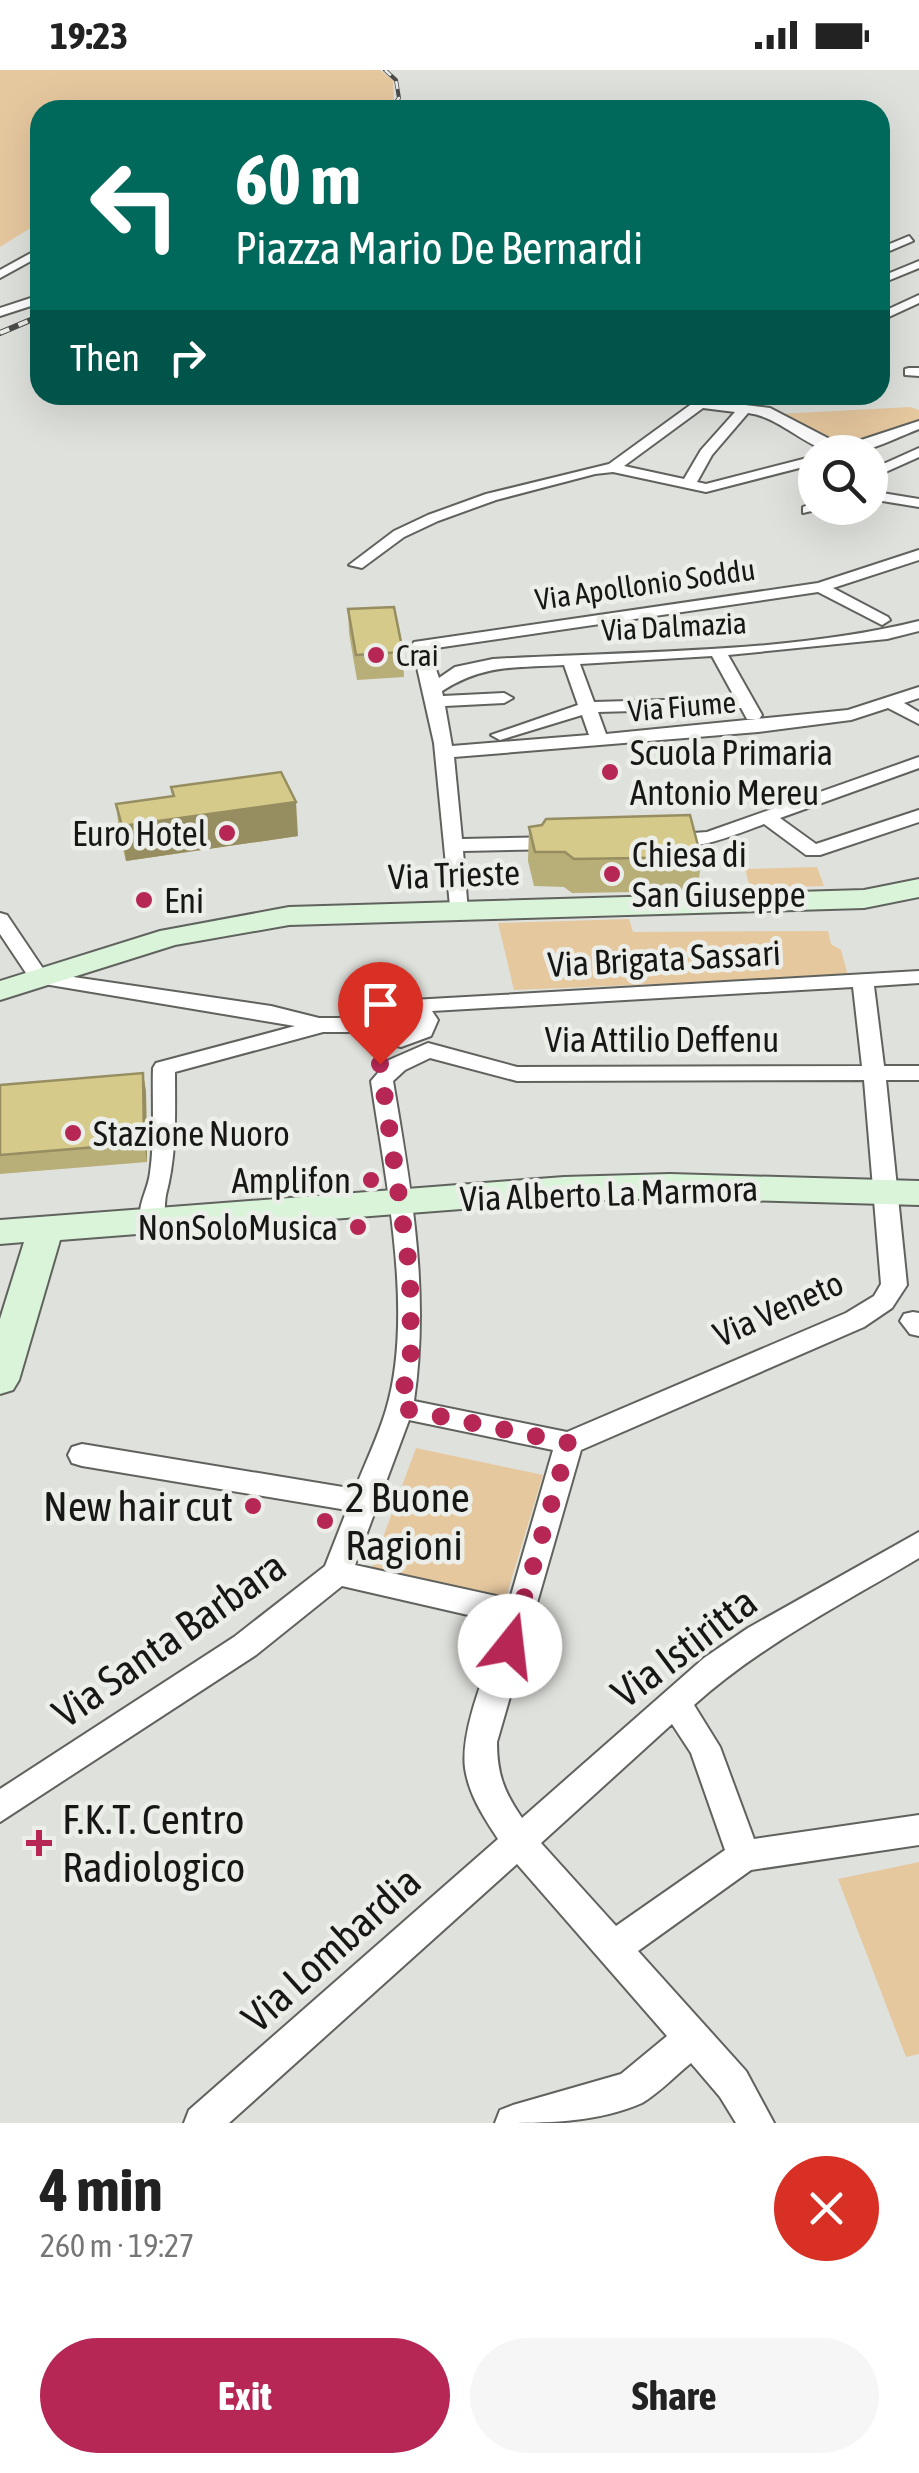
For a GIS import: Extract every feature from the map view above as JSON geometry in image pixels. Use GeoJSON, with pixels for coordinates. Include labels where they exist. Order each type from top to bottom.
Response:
{"type":"FeatureCollection","features":[{"type":"Feature","properties":{"kind":"main road","name":"Via Trieste"},"geometry":{"type":"LineString","coordinates":[[0,991],[170,937],[289,916],[864,899],[919,888]]}},
{"type":"Feature","properties":{"kind":"main road","name":"Via Alberto La Marmora"},"geometry":{"type":"LineString","coordinates":[[0,1232],[400,1200],[670,1186],[904,1192]]}},
{"type":"Feature","properties":{"kind":"main road"},"geometry":{"type":"LineString","coordinates":[[0,1380],[46,1228]]}},
{"type":"Feature","properties":{"kind":"street"},"geometry":{"type":"LineString","coordinates":[[890,248],[909,239]]}},
{"type":"Feature","properties":{"kind":"street"},"geometry":{"type":"LineString","coordinates":[[0,276],[30,257]]}},
{"type":"Feature","properties":{"kind":"street"},"geometry":{"type":"LineString","coordinates":[[890,274],[919,264]]}},
{"type":"Feature","properties":{"kind":"street"},"geometry":{"type":"LineString","coordinates":[[890,277],[919,282]]}},
{"type":"Feature","properties":{"kind":"street"},"geometry":{"type":"LineString","coordinates":[[890,312],[919,299]]}},
{"type":"Feature","properties":{"kind":"street"},"geometry":{"type":"LineString","coordinates":[[0,312],[30,304]]}},
{"type":"Feature","properties":{"kind":"street"},"geometry":{"type":"LineString","coordinates":[[358,565],[399,534],[433,518],[529,486],[614,468],[699,405]]}},
{"type":"Feature","properties":{"kind":"street"},"geometry":{"type":"LineString","coordinates":[[727,405],[765,411],[814,435]]}},
{"type":"Feature","properties":{"kind":"street"},"geometry":{"type":"LineString","coordinates":[[687,486],[706,453],[744,409]]}},
{"type":"Feature","properties":{"kind":"street"},"geometry":{"type":"LineString","coordinates":[[888,437],[919,425]]}},
{"type":"Feature","properties":{"kind":"street"},"geometry":{"type":"LineString","coordinates":[[888,464],[919,452]]}},
{"type":"Feature","properties":{"kind":"street"},"geometry":{"type":"LineString","coordinates":[[614,468],[687,486],[721,486],[798,465]]}},
{"type":"Feature","properties":{"kind":"street"},"geometry":{"type":"LineString","coordinates":[[888,498],[919,502]]}},
{"type":"Feature","properties":{"kind":"street","name":"Via Apollonio Soddu"},"geometry":{"type":"LineString","coordinates":[[436,694],[420,645],[820,587],[919,555]]}},
{"type":"Feature","properties":{"kind":"street"},"geometry":{"type":"LineString","coordinates":[[820,587],[882,620]]}},
{"type":"Feature","properties":{"kind":"street","name":"Via Dalmazia"},"geometry":{"type":"LineString","coordinates":[[436,694],[461,670],[493,664],[718,652],[914,632]]}},
{"type":"Feature","properties":{"kind":"street"},"geometry":{"type":"LineString","coordinates":[[718,652],[758,727]]}},
{"type":"Feature","properties":{"kind":"street"},"geometry":{"type":"LineString","coordinates":[[570,659],[600,740]]}},
{"type":"Feature","properties":{"kind":"street","name":"Via Fiume"},"geometry":{"type":"LineString","coordinates":[[445,752],[758,727],[851,715],[919,692]]}},
{"type":"Feature","properties":{"kind":"street"},"geometry":{"type":"LineString","coordinates":[[458,912],[445,752],[436,694],[504,698]]}},
{"type":"Feature","properties":{"kind":"street"},"geometry":{"type":"LineString","coordinates":[[500,735],[588,707],[748,703]]}},
{"type":"Feature","properties":{"kind":"street"},"geometry":{"type":"LineString","coordinates":[[892,703],[919,720]]}},
{"type":"Feature","properties":{"kind":"street"},"geometry":{"type":"LineString","coordinates":[[640,842],[710,837],[919,762]]}},
{"type":"Feature","properties":{"kind":"street"},"geometry":{"type":"LineString","coordinates":[[767,818],[813,851],[919,816]]}},
{"type":"Feature","properties":{"kind":"street"},"geometry":{"type":"LineString","coordinates":[[452,845],[583,843]]}},
{"type":"Feature","properties":{"kind":"street"},"geometry":{"type":"LineString","coordinates":[[0,918],[39,978],[272,1013],[374,1021],[402,1040],[422,1026]]}},
{"type":"Feature","properties":{"kind":"street","name":"Via Brigata Sassari"},"geometry":{"type":"LineString","coordinates":[[865,987],[919,977]]}},
{"type":"Feature","properties":{"kind":"street","name":"Via Brigata Sassari"},"geometry":{"type":"LineString","coordinates":[[422,1026],[498,1009],[865,987],[919,990]]}},
{"type":"Feature","properties":{"kind":"street","name":"Via Veneto"},"geometry":{"type":"LineString","coordinates":[[569,1443],[855,1320],[883,1302],[894,1286],[904,1192],[874,1073],[865,987]]}},
{"type":"Feature","properties":{"kind":"street"},"geometry":{"type":"LineString","coordinates":[[152,1221],[154,1196],[162,1176],[164,1068],[319,1026],[374,1021],[395,1004],[422,1026]]}},
{"type":"Feature","properties":{"kind":"street"},"geometry":{"type":"LineString","coordinates":[[272,1013],[319,1026]]}},
{"type":"Feature","properties":{"kind":"street"},"geometry":{"type":"LineString","coordinates":[[374,1021],[410,1273],[411,1352],[400,1408],[337,1573],[520,1614]]}},
{"type":"Feature","properties":{"kind":"street"},"geometry":{"type":"LineString","coordinates":[[382,1081],[390,1068],[404,1058],[422,1026]]}},
{"type":"Feature","properties":{"kind":"street","name":"Via Attilio Deffenu"},"geometry":{"type":"LineString","coordinates":[[422,1026],[517,1074],[919,1073]]}},
{"type":"Feature","properties":{"kind":"street"},"geometry":{"type":"LineString","coordinates":[[400,1408],[569,1443],[481,1742],[481,1767],[489,1797],[519,1842],[733,2084],[756,2123]]}},
{"type":"Feature","properties":{"kind":"street"},"geometry":{"type":"LineString","coordinates":[[82,1456],[365,1502]]}},
{"type":"Feature","properties":{"kind":"street","name":"Via Istiritta"},"geometry":{"type":"LineString","coordinates":[[519,1842],[674,1700],[759,1637],[919,1544]]}},
{"type":"Feature","properties":{"kind":"street","name":"Via Santa Barbara"},"geometry":{"type":"LineString","coordinates":[[0,1807],[244,1646],[337,1573]]}},
{"type":"Feature","properties":{"kind":"street"},"geometry":{"type":"LineString","coordinates":[[674,1700],[704,1748],[744,1856]]}},
{"type":"Feature","properties":{"kind":"street"},"geometry":{"type":"LineString","coordinates":[[613,1948],[744,1856],[919,1830]]}},
{"type":"Feature","properties":{"kind":"street","name":"Via Lombardia"},"geometry":{"type":"LineString","coordinates":[[202,2123],[519,1842]]}},
{"type":"Feature","properties":{"kind":"street"},"geometry":{"type":"LineString","coordinates":[[512,2123],[631,2089],[693,2038]]}},
{"type":"Feature","properties":{"kind":"shaded area"},"geometry":{"type":"Polygon","coordinates":[[[0,70],[380,70],[393,80],[394,100],[30,100],[30,228],[0,247],[0,70]]]}},
{"type":"Feature","properties":{"kind":"shaded area"},"geometry":{"type":"Polygon","coordinates":[[[910,407],[919,410],[919,422],[880,435],[818,435],[778,414],[910,407]]]}},
{"type":"Feature","properties":{"kind":"shaded area"},"geometry":{"type":"Polygon","coordinates":[[[817,867],[824,886],[750,888],[745,869],[817,867]]]}},
{"type":"Feature","properties":{"kind":"shaded area"},"geometry":{"type":"Polygon","coordinates":[[[629,919],[633,932],[828,931],[831,944],[841,950],[848,976],[514,990],[498,923],[629,919]]]}},
{"type":"Feature","properties":{"kind":"shaded area"},"geometry":{"type":"Polygon","coordinates":[[[416,1448],[543,1475],[506,1597],[372,1567],[416,1448]]]}},
{"type":"Feature","properties":{"kind":"shaded area"},"geometry":{"type":"Polygon","coordinates":[[[919,1862],[919,2054],[906,2057],[838,1879],[919,1862]]]}},
{"type":"Feature","properties":{"kind":"building"},"geometry":{"type":"Polygon","coordinates":[[[394,607],[403,652],[356,655],[348,609],[394,607]]]}},
{"type":"Feature","properties":{"kind":"building"},"geometry":{"type":"Polygon","coordinates":[[[281,772],[296,802],[122,826],[116,804],[174,796],[171,787],[281,772]]]}},
{"type":"Feature","properties":{"kind":"building"},"geometry":{"type":"Polygon","coordinates":[[[690,815],[701,857],[574,859],[565,852],[535,852],[529,827],[542,825],[546,819],[690,815]]]}},
{"type":"Feature","properties":{"kind":"building","name":"Stazione Nuoro"},"geometry":{"type":"Polygon","coordinates":[[[143,1073],[144,1143],[0,1155],[0,1085],[143,1073]]]}},
{"type":"Feature","properties":{"kind":"railway"},"geometry":{"type":"LineString","coordinates":[[385,70],[396,80],[398,100]]}},
{"type":"Feature","properties":{"kind":"railway"},"geometry":{"type":"LineString","coordinates":[[0,333],[30,320]]}},
{"type":"Feature","properties":{"kind":"place","name":"Crai"},"geometry":{"type":"Point","coordinates":[376,655]}},
{"type":"Feature","properties":{"kind":"place","name":"Scuola Primaria Antonio Mereu"},"geometry":{"type":"Point","coordinates":[610,772]}},
{"type":"Feature","properties":{"kind":"place","name":"Euro Hotel"},"geometry":{"type":"Point","coordinates":[227,833]}},
{"type":"Feature","properties":{"kind":"place","name":"Chiesa di San Giuseppe"},"geometry":{"type":"Point","coordinates":[612,874]}},
{"type":"Feature","properties":{"kind":"place","name":"Eni"},"geometry":{"type":"Point","coordinates":[144,900]}},
{"type":"Feature","properties":{"kind":"place","name":"Stazione Nuoro"},"geometry":{"type":"Point","coordinates":[73,1133]}},
{"type":"Feature","properties":{"kind":"place","name":"Amplifon"},"geometry":{"type":"Point","coordinates":[371,1180]}},
{"type":"Feature","properties":{"kind":"place","name":"NonSoloMusica"},"geometry":{"type":"Point","coordinates":[358,1227]}},
{"type":"Feature","properties":{"kind":"place","name":"New hair cut"},"geometry":{"type":"Point","coordinates":[253,1506]}},
{"type":"Feature","properties":{"kind":"place","name":"2 Buone Ragioni"},"geometry":{"type":"Point","coordinates":[325,1521]}},
{"type":"Feature","properties":{"kind":"place","name":"F.K.T. Centro Radiologico"},"geometry":{"type":"Point","coordinates":[39,1843]}},
{"type":"Feature","properties":{"kind":"route"},"geometry":{"type":"LineString","coordinates":[[380,1064],[410,1273],[411,1352],[400,1408],[569,1443],[510,1646]]}}]}
